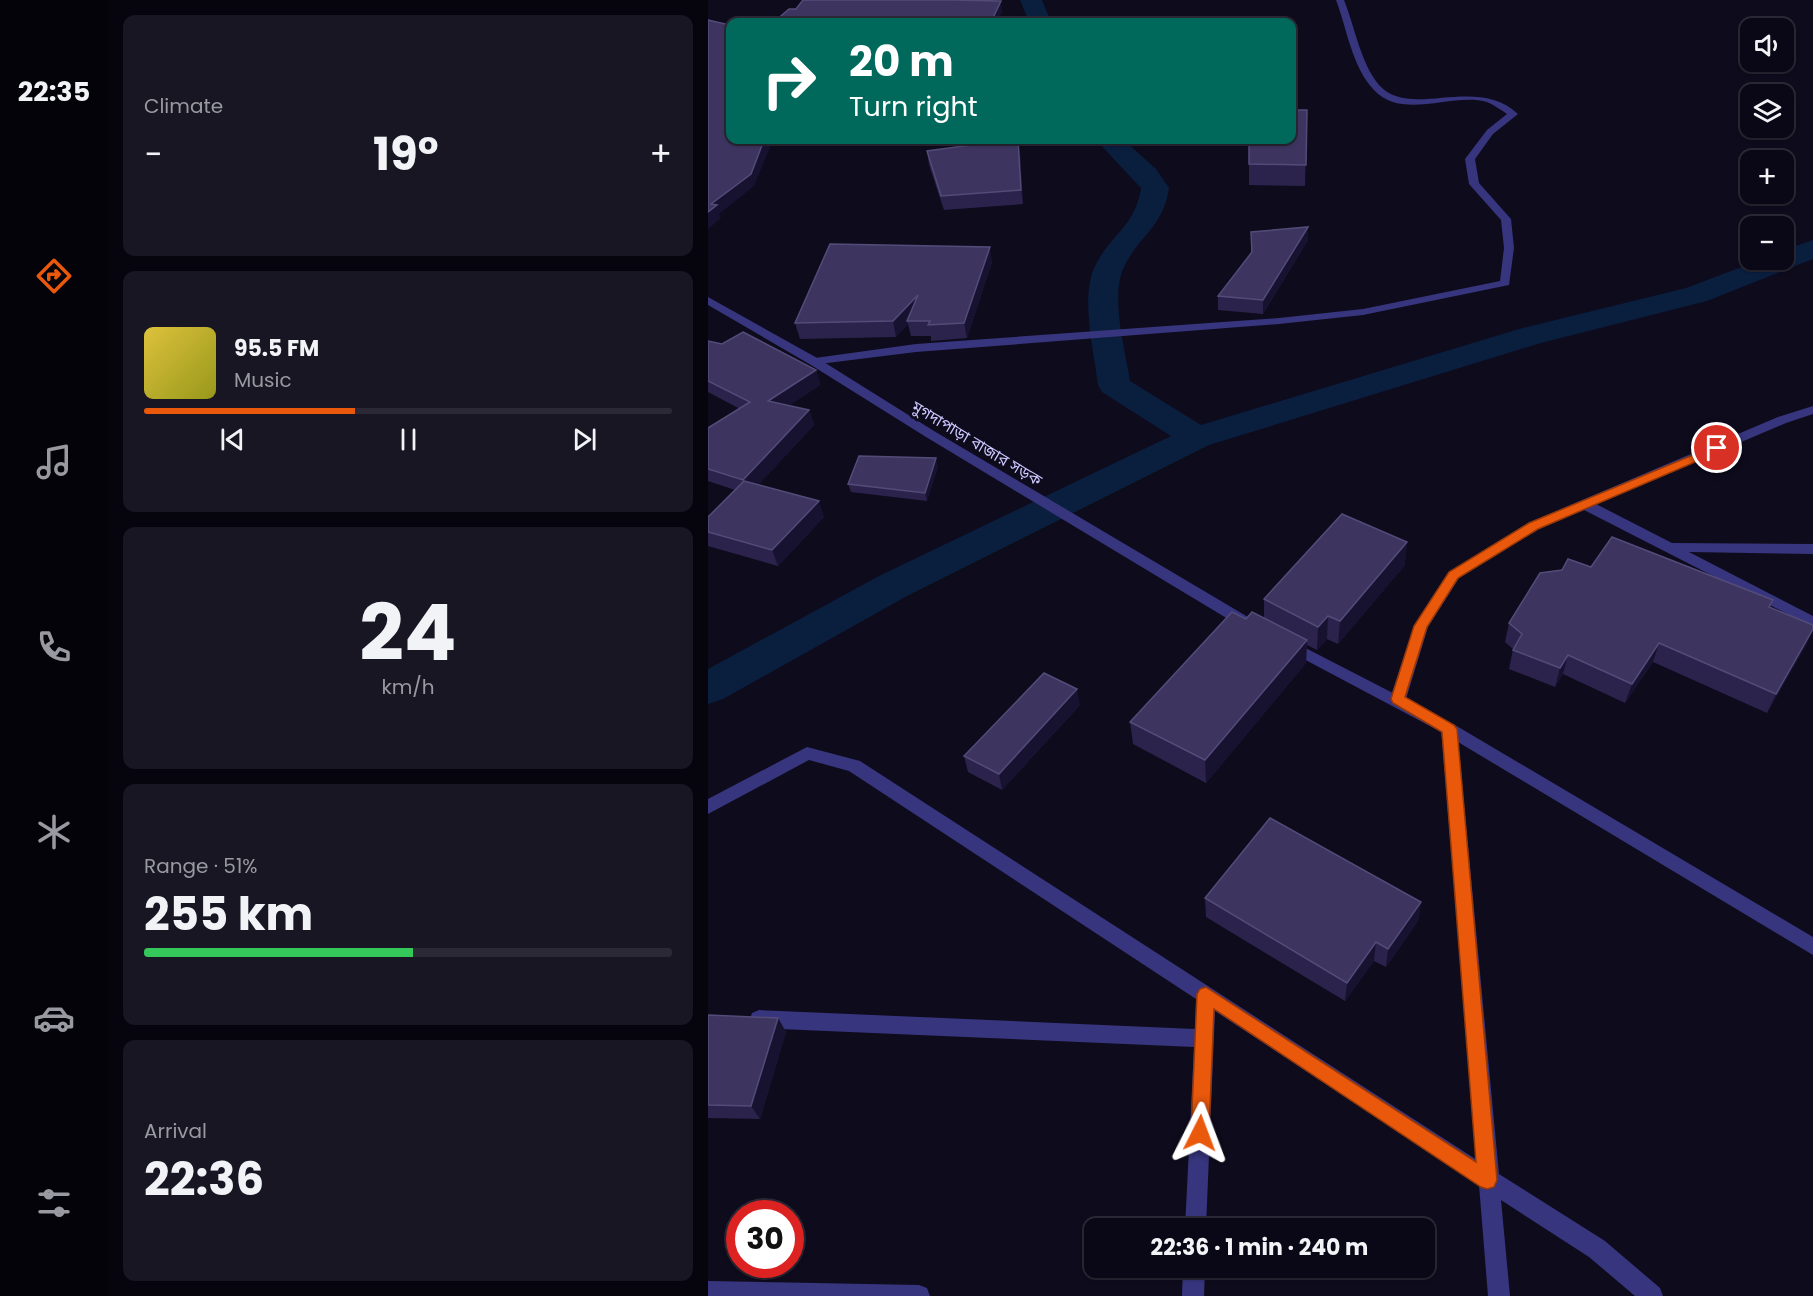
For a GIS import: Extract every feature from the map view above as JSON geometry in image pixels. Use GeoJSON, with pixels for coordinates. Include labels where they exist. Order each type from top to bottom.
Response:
{"type":"FeatureCollection","features":[{"type":"Feature","properties":{"kind":"street"},"geometry":{"type":"LineString","coordinates":[[815,362],[916,348],[1279,321],[1363,312],[1505,283],[1509,248],[1506,219],[1474,184],[1470,159],[1490,132],[1513,114],[1489,100],[1415,101],[1394,98],[1378,90],[1356,52],[1340,0]]}},
{"type":"Feature","properties":{"kind":"street","name":"মুগদাপাড়া বাজার সড়ক"},"geometry":{"type":"LineString","coordinates":[[708,300],[815,362],[930,434],[1229,613],[1398,699],[1813,947]]}},
{"type":"Feature","properties":{"kind":"street"},"geometry":{"type":"LineString","coordinates":[[1398,699],[1421,626],[1454,575],[1533,526],[1782,420],[1813,410]]}},
{"type":"Feature","properties":{"kind":"street"},"geometry":{"type":"LineString","coordinates":[[1586,505],[1672,547],[1813,622]]}},
{"type":"Feature","properties":{"kind":"street"},"geometry":{"type":"LineString","coordinates":[[1672,547],[1813,549]]}},
{"type":"Feature","properties":{"kind":"street"},"geometry":{"type":"LineString","coordinates":[[1449,729],[1499,1296]]}},
{"type":"Feature","properties":{"kind":"street"},"geometry":{"type":"LineString","coordinates":[[708,807],[807,753],[854,766],[1206,994],[1487,1180],[1597,1249],[1652,1296]]}},
{"type":"Feature","properties":{"kind":"street"},"geometry":{"type":"LineString","coordinates":[[1196,1218],[1206,994]]}},
{"type":"Feature","properties":{"kind":"street"},"geometry":{"type":"LineString","coordinates":[[743,1018],[1204,1038]]}},
{"type":"Feature","properties":{"kind":"street"},"geometry":{"type":"LineString","coordinates":[[1193,1296],[1194,1278]]}},
{"type":"Feature","properties":{"kind":"street"},"geometry":{"type":"LineString","coordinates":[[708,1292],[919,1296]]}},
{"type":"Feature","properties":{"kind":"building"},"geometry":{"type":"Polygon","coordinates":[[[803,0],[1001,1],[993,18],[779,18],[789,9],[796,9],[803,0]]]}},
{"type":"Feature","properties":{"kind":"building"},"geometry":{"type":"Polygon","coordinates":[[[708,20],[726,24],[726,144],[762,144],[751,174],[711,204],[717,205],[708,212],[708,20]]]}},
{"type":"Feature","properties":{"kind":"building"},"geometry":{"type":"Polygon","coordinates":[[[1296,110],[1307,110],[1306,165],[1249,164],[1249,144],[1296,144],[1296,110]]]}},
{"type":"Feature","properties":{"kind":"building"},"geometry":{"type":"Polygon","coordinates":[[[979,144],[1018,144],[1021,190],[941,196],[927,151],[979,144]]]}},
{"type":"Feature","properties":{"kind":"building"},"geometry":{"type":"Polygon","coordinates":[[[1308,227],[1263,300],[1218,296],[1252,252],[1251,232],[1308,227]]]}},
{"type":"Feature","properties":{"kind":"building"},"geometry":{"type":"Polygon","coordinates":[[[830,244],[990,247],[964,323],[928,325],[930,321],[907,321],[918,295],[893,321],[795,323],[830,244]]]}},
{"type":"Feature","properties":{"kind":"building"},"geometry":{"type":"Polygon","coordinates":[[[743,332],[816,370],[768,401],[809,410],[743,480],[708,469],[708,428],[750,402],[708,381],[708,341],[722,344],[743,332]]]}},
{"type":"Feature","properties":{"kind":"building"},"geometry":{"type":"Polygon","coordinates":[[[859,456],[936,458],[925,493],[848,484],[859,456]]]}},
{"type":"Feature","properties":{"kind":"building"},"geometry":{"type":"Polygon","coordinates":[[[744,481],[819,501],[772,550],[708,532],[708,517],[744,481]]]}},
{"type":"Feature","properties":{"kind":"building"},"geometry":{"type":"Polygon","coordinates":[[[1342,514],[1407,542],[1340,621],[1328,616],[1318,627],[1264,599],[1342,514]]]}},
{"type":"Feature","properties":{"kind":"building"},"geometry":{"type":"Polygon","coordinates":[[[1612,537],[1773,600],[1769,607],[1813,625],[1813,629],[1776,694],[1659,643],[1632,684],[1568,655],[1560,668],[1513,650],[1522,634],[1509,623],[1540,573],[1562,570],[1568,559],[1591,567],[1612,537]]]}},
{"type":"Feature","properties":{"kind":"building"},"geometry":{"type":"Polygon","coordinates":[[[1232,612],[1246,619],[1252,612],[1307,640],[1205,760],[1130,722],[1232,612]]]}},
{"type":"Feature","properties":{"kind":"building"},"geometry":{"type":"Polygon","coordinates":[[[1044,673],[1077,689],[999,774],[964,756],[1044,673]]]}},
{"type":"Feature","properties":{"kind":"building"},"geometry":{"type":"Polygon","coordinates":[[[1270,818],[1421,902],[1388,949],[1376,942],[1347,983],[1205,898],[1270,818]]]}},
{"type":"Feature","properties":{"kind":"building"},"geometry":{"type":"Polygon","coordinates":[[[708,1015],[778,1018],[751,1106],[708,1105],[708,1015]]]}},
{"type":"Feature","properties":{"kind":"waterway"},"geometry":{"type":"LineString","coordinates":[[1031,0],[1038,18]]}},
{"type":"Feature","properties":{"kind":"waterway"},"geometry":{"type":"LineString","coordinates":[[1113,144],[1147,175],[1155,188],[1152,209],[1109,267],[1103,302],[1114,385],[1197,437]]}},
{"type":"Feature","properties":{"kind":"waterway"},"geometry":{"type":"LineString","coordinates":[[1197,437],[1530,336],[1696,295],[1813,249]]}},
{"type":"Feature","properties":{"kind":"waterway"},"geometry":{"type":"LineString","coordinates":[[708,688],[893,586],[1197,437]]}},
{"type":"Feature","properties":{"kind":"route"},"geometry":{"type":"LineString","coordinates":[[1200,1133],[1206,994],[1487,1180],[1449,729],[1398,699],[1409,663],[1421,626],[1454,575],[1533,526],[1717,448]]}}]}
